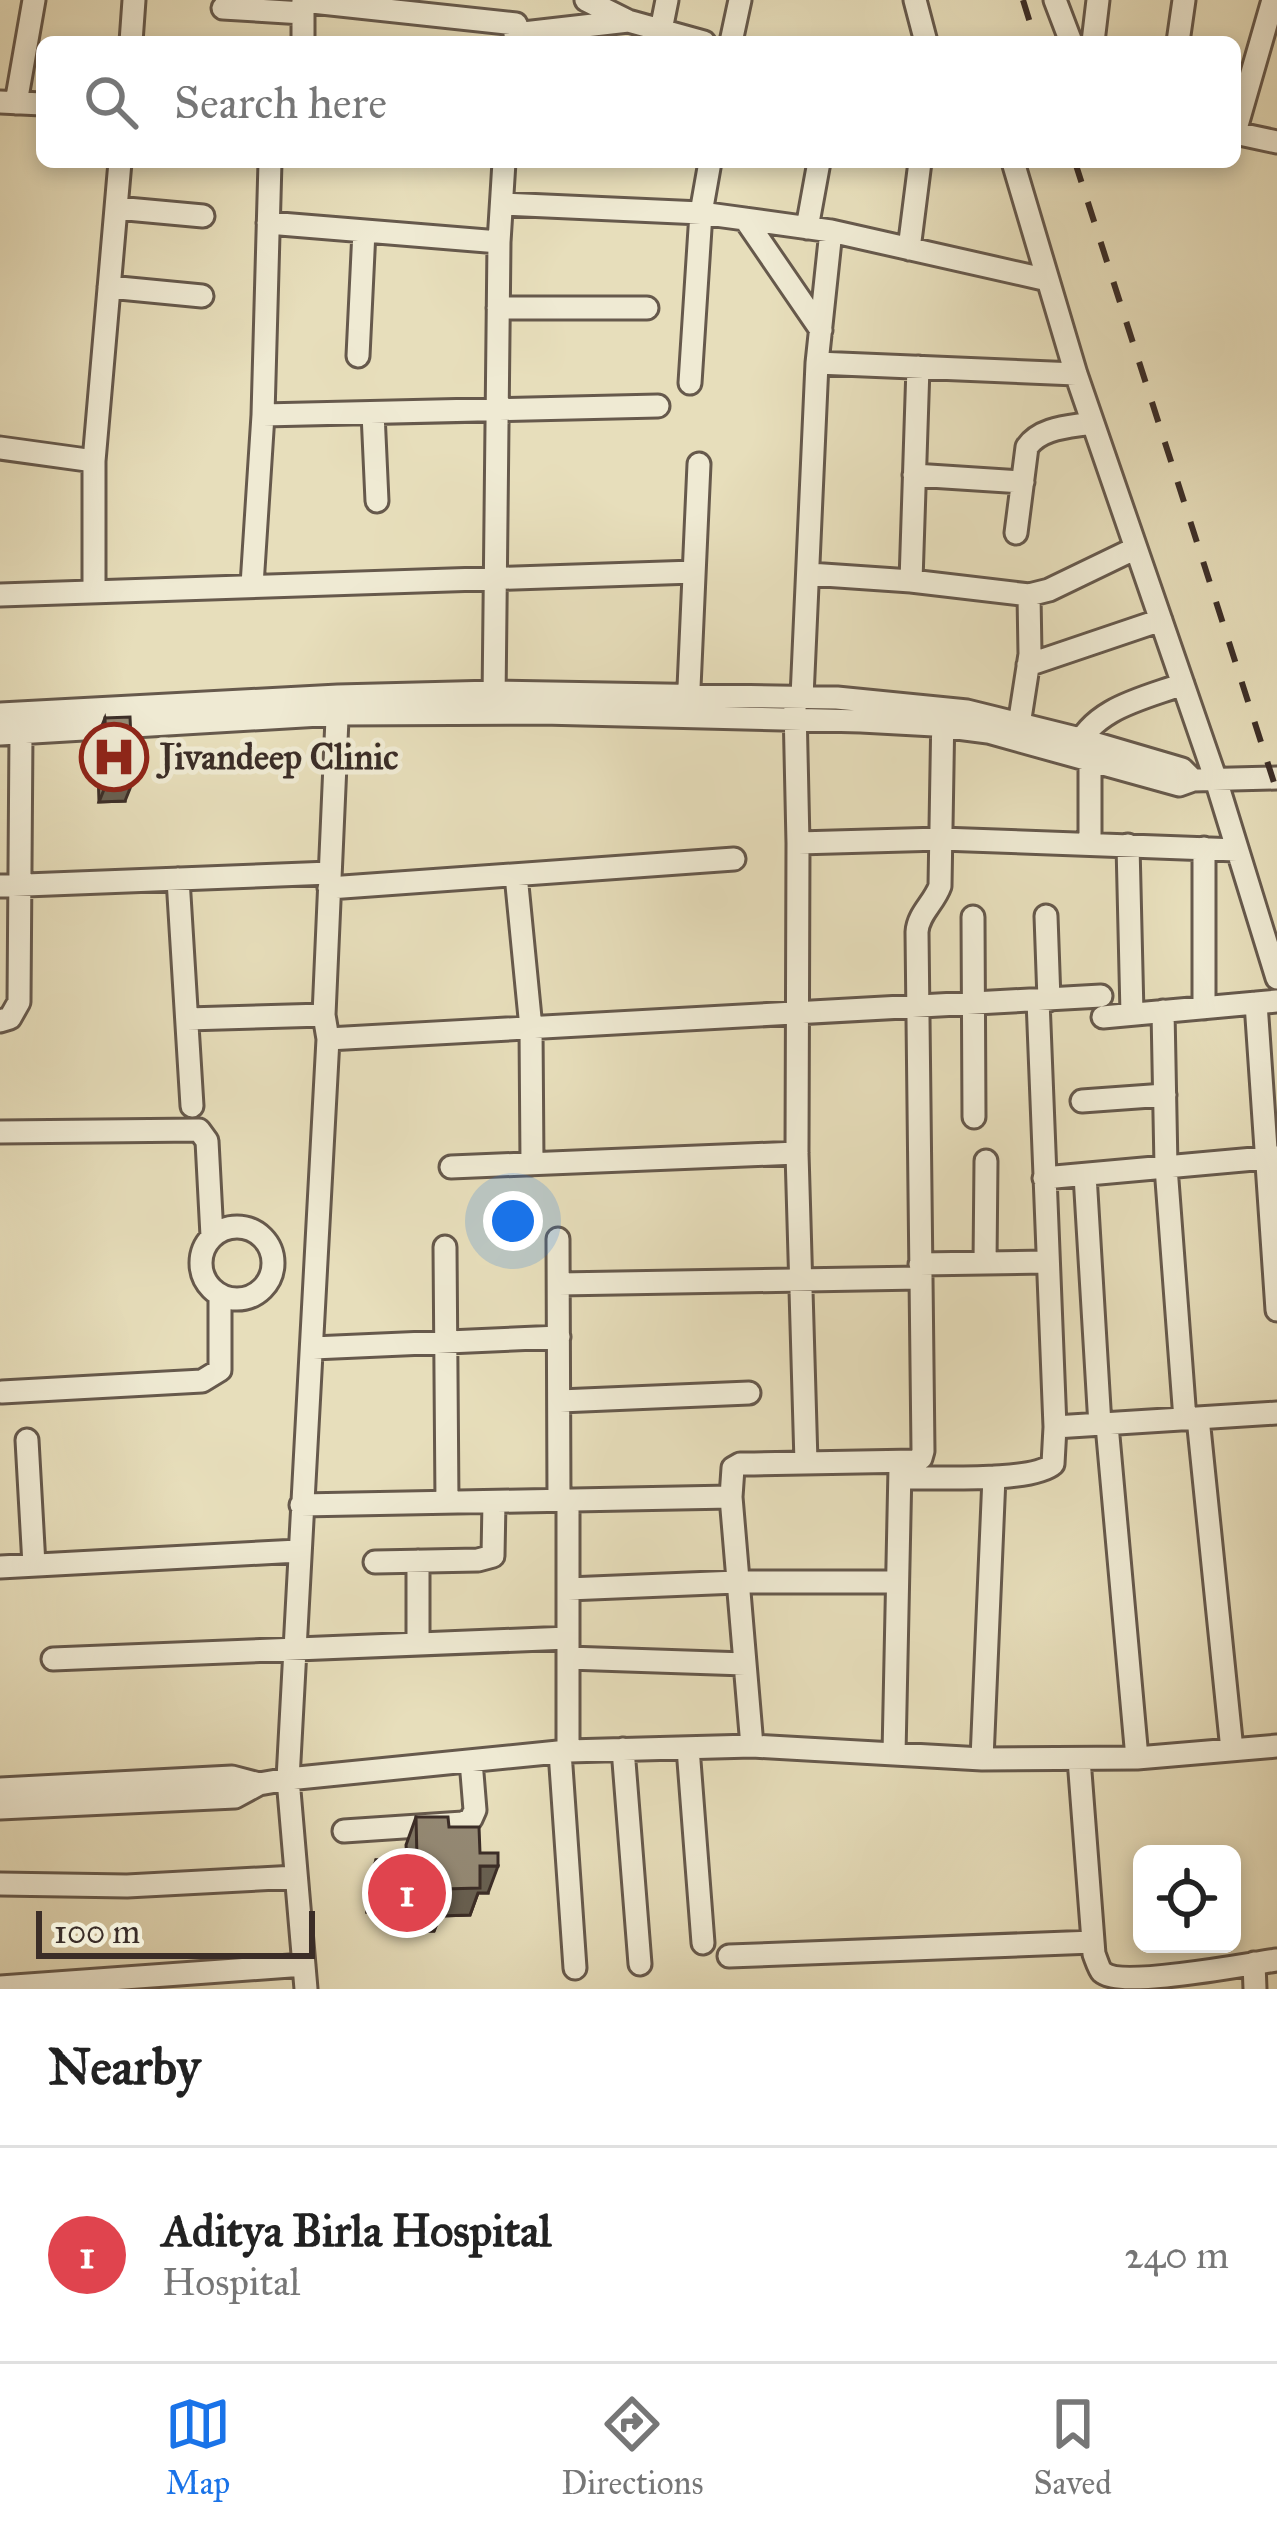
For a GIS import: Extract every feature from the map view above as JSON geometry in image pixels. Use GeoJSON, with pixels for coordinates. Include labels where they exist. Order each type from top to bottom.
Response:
{"type":"FeatureCollection","features":[{"type":"Feature","properties":{"kind":"street"},"geometry":{"type":"LineString","coordinates":[[8,102],[34,0]]}},
{"type":"Feature","properties":{"kind":"street"},"geometry":{"type":"LineString","coordinates":[[131,36],[134,0]]}},
{"type":"Feature","properties":{"kind":"street"},"geometry":{"type":"LineString","coordinates":[[516,33],[518,0]]}},
{"type":"Feature","properties":{"kind":"street"},"geometry":{"type":"LineString","coordinates":[[586,0],[628,21],[682,36]]}},
{"type":"Feature","properties":{"kind":"street"},"geometry":{"type":"LineString","coordinates":[[661,30],[667,0]]}},
{"type":"Feature","properties":{"kind":"street"},"geometry":{"type":"LineString","coordinates":[[732,36],[740,0]]}},
{"type":"Feature","properties":{"kind":"street"},"geometry":{"type":"LineString","coordinates":[[915,0],[924,36]]}},
{"type":"Feature","properties":{"kind":"street"},"geometry":{"type":"LineString","coordinates":[[1055,0],[1069,36]]}},
{"type":"Feature","properties":{"kind":"street"},"geometry":{"type":"LineString","coordinates":[[1094,36],[1099,0]]}},
{"type":"Feature","properties":{"kind":"street"},"geometry":{"type":"LineString","coordinates":[[1179,36],[1184,0]]}},
{"type":"Feature","properties":{"kind":"street"},"geometry":{"type":"LineString","coordinates":[[1241,111],[1273,0]]}},
{"type":"Feature","properties":{"kind":"street"},"geometry":{"type":"LineString","coordinates":[[303,5],[303,36]]}},
{"type":"Feature","properties":{"kind":"street"},"geometry":{"type":"LineString","coordinates":[[223,8],[396,6],[516,33],[628,21]]}},
{"type":"Feature","properties":{"kind":"street"},"geometry":{"type":"LineString","coordinates":[[1241,133],[1277,142]]}},
{"type":"Feature","properties":{"kind":"street"},"geometry":{"type":"LineString","coordinates":[[94,591],[94,461],[119,168]]}},
{"type":"Feature","properties":{"kind":"street"},"geometry":{"type":"LineString","coordinates":[[253,585],[270,168]]}},
{"type":"Feature","properties":{"kind":"street"},"geometry":{"type":"LineString","coordinates":[[494,703],[504,168]]}},
{"type":"Feature","properties":{"kind":"street"},"geometry":{"type":"LineString","coordinates":[[690,383],[701,213],[709,168]]}},
{"type":"Feature","properties":{"kind":"street"},"geometry":{"type":"LineString","coordinates":[[807,228],[817,168]]}},
{"type":"Feature","properties":{"kind":"street"},"geometry":{"type":"LineString","coordinates":[[909,249],[919,168]]}},
{"type":"Feature","properties":{"kind":"street"},"geometry":{"type":"LineString","coordinates":[[1014,168],[1076,374],[1216,779],[1277,978]]}},
{"type":"Feature","properties":{"kind":"street"},"geometry":{"type":"LineString","coordinates":[[502,204],[745,219],[831,231],[1048,280]]}},
{"type":"Feature","properties":{"kind":"street"},"geometry":{"type":"LineString","coordinates":[[116,208],[203,215]]}},
{"type":"Feature","properties":{"kind":"street"},"geometry":{"type":"LineString","coordinates":[[745,219],[821,330]]}},
{"type":"Feature","properties":{"kind":"street"},"geometry":{"type":"LineString","coordinates":[[268,223],[499,242]]}},
{"type":"Feature","properties":{"kind":"street"},"geometry":{"type":"LineString","coordinates":[[358,356],[364,231]]}},
{"type":"Feature","properties":{"kind":"street"},"geometry":{"type":"LineString","coordinates":[[806,1462],[797,1153],[798,705],[809,574],[817,363],[831,231]]}},
{"type":"Feature","properties":{"kind":"street"},"geometry":{"type":"LineString","coordinates":[[109,287],[202,296]]}},
{"type":"Feature","properties":{"kind":"street"},"geometry":{"type":"LineString","coordinates":[[498,308],[647,308]]}},
{"type":"Feature","properties":{"kind":"street"},"geometry":{"type":"LineString","coordinates":[[817,363],[1076,374]]}},
{"type":"Feature","properties":{"kind":"street"},"geometry":{"type":"LineString","coordinates":[[910,581],[918,367]]}},
{"type":"Feature","properties":{"kind":"street"},"geometry":{"type":"LineString","coordinates":[[263,415],[658,406]]}},
{"type":"Feature","properties":{"kind":"street"},"geometry":{"type":"LineString","coordinates":[[373,413],[377,501]]}},
{"type":"Feature","properties":{"kind":"street"},"geometry":{"type":"LineString","coordinates":[[1016,533],[1027,447],[1040,433],[1093,422]]}},
{"type":"Feature","properties":{"kind":"street"},"geometry":{"type":"LineString","coordinates":[[0,448],[94,461]]}},
{"type":"Feature","properties":{"kind":"street"},"geometry":{"type":"LineString","coordinates":[[688,706],[699,464]]}},
{"type":"Feature","properties":{"kind":"street"},"geometry":{"type":"LineString","coordinates":[[914,475],[1023,482]]}},
{"type":"Feature","properties":{"kind":"street"},"geometry":{"type":"LineString","coordinates":[[809,574],[1029,595],[1136,548]]}},
{"type":"Feature","properties":{"kind":"street"},"geometry":{"type":"LineString","coordinates":[[0,595],[694,572]]}},
{"type":"Feature","properties":{"kind":"street"},"geometry":{"type":"LineString","coordinates":[[1018,725],[1028,664],[1029,595]]}},
{"type":"Feature","properties":{"kind":"street"},"geometry":{"type":"LineString","coordinates":[[1028,664],[1161,620]]}},
{"type":"Feature","properties":{"kind":"street"},"geometry":{"type":"LineString","coordinates":[[1090,843],[1081,753],[1090,726],[1108,712],[1183,684]]}},
{"type":"Feature","properties":{"kind":"street"},"geometry":{"type":"LineString","coordinates":[[0,714],[146,716],[337,705],[494,703],[798,705],[836,698],[943,717],[1081,753],[1182,769],[1192,779],[1277,778]]}},
{"type":"Feature","properties":{"kind":"street"},"geometry":{"type":"LineString","coordinates":[[306,1989],[288,1779],[328,1039],[324,1015],[337,705]]}},
{"type":"Feature","properties":{"kind":"street"},"geometry":{"type":"LineString","coordinates":[[943,717],[967,711],[1018,725],[1081,753]]}},
{"type":"Feature","properties":{"kind":"street"},"geometry":{"type":"LineString","coordinates":[[0,1021],[10,1018],[19,1002],[11,886],[10,734],[146,716]]}},
{"type":"Feature","properties":{"kind":"street"},"geometry":{"type":"LineString","coordinates":[[900,1469],[923,1451],[917,924],[940,886],[943,717]]}},
{"type":"Feature","properties":{"kind":"street"},"geometry":{"type":"LineString","coordinates":[[798,843],[941,839],[1238,850]]}},
{"type":"Feature","properties":{"kind":"street"},"geometry":{"type":"LineString","coordinates":[[1128,844],[1132,1014]]}},
{"type":"Feature","properties":{"kind":"street"},"geometry":{"type":"LineString","coordinates":[[1204,848],[1204,1008]]}},
{"type":"Feature","properties":{"kind":"street"},"geometry":{"type":"LineString","coordinates":[[11,886],[516,874],[734,859]]}},
{"type":"Feature","properties":{"kind":"street"},"geometry":{"type":"LineString","coordinates":[[516,874],[531,1028],[532,1164]]}},
{"type":"Feature","properties":{"kind":"street"},"geometry":{"type":"LineString","coordinates":[[178,879],[192,1106]]}},
{"type":"Feature","properties":{"kind":"street"},"geometry":{"type":"LineString","coordinates":[[752,1746],[730,1498],[734,1468],[806,1462],[994,1477],[1044,1472],[1055,1455],[1044,1178],[1046,916]]}},
{"type":"Feature","properties":{"kind":"street"},"geometry":{"type":"LineString","coordinates":[[974,917],[974,1117]]}},
{"type":"Feature","properties":{"kind":"street"},"geometry":{"type":"LineString","coordinates":[[328,1039],[1044,1000],[1132,1014],[1266,1002],[1277,1310]]}},
{"type":"Feature","properties":{"kind":"street"},"geometry":{"type":"LineString","coordinates":[[1163,1011],[1166,1168],[1232,1750]]}},
{"type":"Feature","properties":{"kind":"street"},"geometry":{"type":"LineString","coordinates":[[187,1019],[324,1015]]}},
{"type":"Feature","properties":{"kind":"street"},"geometry":{"type":"LineString","coordinates":[[1082,1102],[1165,1095]]}},
{"type":"Feature","properties":{"kind":"street"},"geometry":{"type":"LineString","coordinates":[[0,1132],[199,1130],[207,1141],[212,1236]]}},
{"type":"Feature","properties":{"kind":"street"},"geometry":{"type":"LineString","coordinates":[[451,1167],[797,1153]]}},
{"type":"Feature","properties":{"kind":"street"},"geometry":{"type":"LineString","coordinates":[[1044,1178],[1272,1158]]}},
{"type":"Feature","properties":{"kind":"street"},"geometry":{"type":"LineString","coordinates":[[985,1263],[986,1161]]}},
{"type":"Feature","properties":{"kind":"street"},"geometry":{"type":"LineString","coordinates":[[1085,1174],[1103,1425],[1137,1758]]}},
{"type":"Feature","properties":{"kind":"street"},"geometry":{"type":"LineString","coordinates":[[233,1227],[255,1231],[264,1239],[274,1259],[269,1281],[253,1296],[242,1300],[220,1296],[205,1282],[200,1263],[212,1236],[233,1227]]}},
{"type":"Feature","properties":{"kind":"street"},"geometry":{"type":"LineString","coordinates":[[559,1239],[568,1588],[564,1752],[575,1968]]}},
{"type":"Feature","properties":{"kind":"street"},"geometry":{"type":"LineString","coordinates":[[445,1247],[447,1502]]}},
{"type":"Feature","properties":{"kind":"street"},"geometry":{"type":"LineString","coordinates":[[274,1259],[317,1259]]}},
{"type":"Feature","properties":{"kind":"street"},"geometry":{"type":"LineString","coordinates":[[559,1284],[799,1279],[1046,1262]]}},
{"type":"Feature","properties":{"kind":"street"},"geometry":{"type":"LineString","coordinates":[[2,1392],[202,1381],[220,1370],[220,1296]]}},
{"type":"Feature","properties":{"kind":"street"},"geometry":{"type":"LineString","coordinates":[[313,1348],[559,1337]]}},
{"type":"Feature","properties":{"kind":"street"},"geometry":{"type":"LineString","coordinates":[[560,1401],[749,1393]]}},
{"type":"Feature","properties":{"kind":"street"},"geometry":{"type":"LineString","coordinates":[[1055,1426],[1277,1413]]}},
{"type":"Feature","properties":{"kind":"street"},"geometry":{"type":"LineString","coordinates":[[27,1440],[34,1565]]}},
{"type":"Feature","properties":{"kind":"street"},"geometry":{"type":"LineString","coordinates":[[894,1754],[900,1469]]}},
{"type":"Feature","properties":{"kind":"street"},"geometry":{"type":"LineString","coordinates":[[982,1759],[994,1477]]}},
{"type":"Feature","properties":{"kind":"street"},"geometry":{"type":"LineString","coordinates":[[301,1505],[730,1498]]}},
{"type":"Feature","properties":{"kind":"street"},"geometry":{"type":"LineString","coordinates":[[375,1562],[493,1556],[494,1502]]}},
{"type":"Feature","properties":{"kind":"street"},"geometry":{"type":"LineString","coordinates":[[0,1567],[298,1551]]}},
{"type":"Feature","properties":{"kind":"street"},"geometry":{"type":"LineString","coordinates":[[418,1561],[418,1644]]}},
{"type":"Feature","properties":{"kind":"street"},"geometry":{"type":"LineString","coordinates":[[568,1588],[896,1582]]}},
{"type":"Feature","properties":{"kind":"street"},"geometry":{"type":"LineString","coordinates":[[53,1659],[418,1644],[568,1648],[745,1664]]}},
{"type":"Feature","properties":{"kind":"street"},"geometry":{"type":"LineString","coordinates":[[0,1808],[235,1797],[259,1784],[288,1779],[623,1749],[752,1746],[982,1759],[1079,1759],[1277,1746]]}},
{"type":"Feature","properties":{"kind":"street"},"geometry":{"type":"LineString","coordinates":[[688,1748],[704,1943]]}},
{"type":"Feature","properties":{"kind":"street"},"geometry":{"type":"LineString","coordinates":[[623,1749],[640,1964]]}},
{"type":"Feature","properties":{"kind":"street"},"geometry":{"type":"LineString","coordinates":[[1079,1759],[1093,1942],[1100,1970],[1152,1983],[1266,1962]]}},
{"type":"Feature","properties":{"kind":"street"},"geometry":{"type":"LineString","coordinates":[[344,1831],[471,1819],[475,1810],[471,1762]]}},
{"type":"Feature","properties":{"kind":"street"},"geometry":{"type":"LineString","coordinates":[[0,1789],[232,1777],[259,1784]]}},
{"type":"Feature","properties":{"kind":"street"},"geometry":{"type":"LineString","coordinates":[[0,1883],[127,1886],[296,1877]]}},
{"type":"Feature","properties":{"kind":"street"},"geometry":{"type":"LineString","coordinates":[[729,1956],[1093,1942]]}},
{"type":"Feature","properties":{"kind":"street"},"geometry":{"type":"LineString","coordinates":[[1255,1989],[1266,1962]]}},
{"type":"Feature","properties":{"kind":"street"},"geometry":{"type":"LineString","coordinates":[[0,1987],[231,1980],[304,1965]]}},
{"type":"Feature","properties":{"kind":"building"},"geometry":{"type":"Polygon","coordinates":[[[130,717],[133,781],[107,782],[105,718],[130,717]]]}},
{"type":"Feature","properties":{"kind":"building"},"geometry":{"type":"Polygon","coordinates":[[[416,1817],[448,1817],[449,1827],[479,1827],[480,1853],[498,1853],[498,1866],[480,1866],[480,1888],[444,1889],[444,1904],[405,1904],[405,1885],[377,1885],[376,1860],[417,1859],[416,1817]]]}},
{"type":"Feature","properties":{"kind":"railway"},"geometry":{"type":"LineString","coordinates":[[1023,0],[1034,36]]}},
{"type":"Feature","properties":{"kind":"railway"},"geometry":{"type":"LineString","coordinates":[[1077,168],[1277,792]]}},
{"type":"Feature","properties":{"kind":"place","name":"Jivandeep Clinic"},"geometry":{"type":"Point","coordinates":[114,757]}},
{"type":"Feature","properties":{"kind":"place","name":"Aditya Birla Hospital"},"geometry":{"type":"Point","coordinates":[407,1893]}}]}
